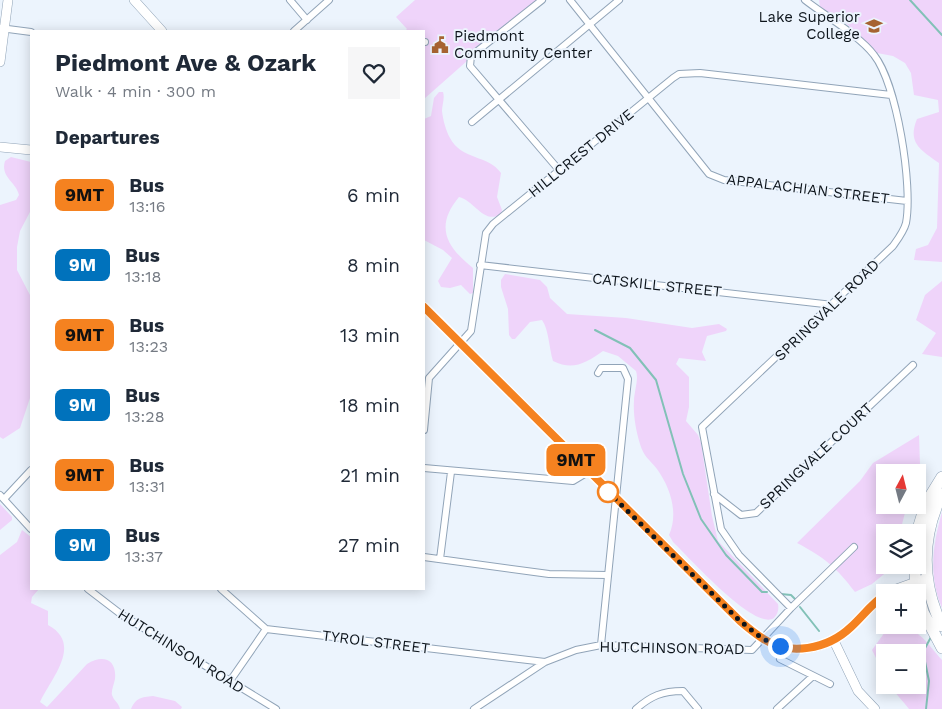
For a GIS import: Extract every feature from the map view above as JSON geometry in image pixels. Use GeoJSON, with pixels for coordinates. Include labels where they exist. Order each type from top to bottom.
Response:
{"type":"FeatureCollection","features":[{"type":"Feature","properties":{"kind":"highway"},"geometry":{"type":"LineString","coordinates":[[919,524],[926,503],[942,477]]}},
{"type":"Feature","properties":{"kind":"highway"},"geometry":{"type":"LineString","coordinates":[[942,494],[933,515],[927,539],[927,578],[942,648]]}},
{"type":"Feature","properties":{"kind":"highway"},"geometry":{"type":"LineString","coordinates":[[926,607],[937,628]]}},
{"type":"Feature","properties":{"kind":"main road"},"geometry":{"type":"LineString","coordinates":[[0,62],[2,28],[8,0]]}},
{"type":"Feature","properties":{"kind":"main road"},"geometry":{"type":"LineString","coordinates":[[134,0],[161,30]]}},
{"type":"Feature","properties":{"kind":"main road"},"geometry":{"type":"LineString","coordinates":[[0,146],[30,150]]}},
{"type":"Feature","properties":{"kind":"main road"},"geometry":{"type":"LineString","coordinates":[[425,308],[615,499],[740,621],[763,639],[793,648],[814,647],[834,641],[876,603]]}},
{"type":"Feature","properties":{"kind":"main road"},"geometry":{"type":"LineString","coordinates":[[922,584],[927,578]]}},
{"type":"Feature","properties":{"kind":"main road"},"geometry":{"type":"LineString","coordinates":[[834,641],[858,691],[876,709]]}},
{"type":"Feature","properties":{"kind":"street"},"geometry":{"type":"LineString","coordinates":[[290,0],[307,20]]}},
{"type":"Feature","properties":{"kind":"street"},"geometry":{"type":"LineString","coordinates":[[295,30],[329,0]]}},
{"type":"Feature","properties":{"kind":"street"},"geometry":{"type":"LineString","coordinates":[[542,0],[472,56],[469,61],[470,66],[498,100],[559,170]]}},
{"type":"Feature","properties":{"kind":"street"},"geometry":{"type":"LineString","coordinates":[[570,0],[648,96],[647,99]]}},
{"type":"Feature","properties":{"kind":"street"},"geometry":{"type":"LineString","coordinates":[[472,122],[619,0]]}},
{"type":"Feature","properties":{"kind":"street","name":"SPRINGVALE ROAD"},"geometry":{"type":"LineString","coordinates":[[791,608],[739,556],[721,529],[702,427],[833,305],[893,246],[906,224],[907,201],[900,125],[880,65],[874,54],[805,0]]}},
{"type":"Feature","properties":{"kind":"street"},"geometry":{"type":"LineString","coordinates":[[2,28],[30,32]]}},
{"type":"Feature","properties":{"kind":"street","name":"HILLCREST DRIVE"},"geometry":{"type":"LineString","coordinates":[[425,404],[426,378],[471,331],[482,245],[490,228],[673,78],[690,72],[891,95]]}},
{"type":"Feature","properties":{"kind":"street","name":"APPALACHIAN STREET"},"geometry":{"type":"LineString","coordinates":[[647,99],[709,174],[724,180],[907,201]]}},
{"type":"Feature","properties":{"kind":"street","name":"CATSKILL STREET"},"geometry":{"type":"LineString","coordinates":[[480,265],[833,305]]}},
{"type":"Feature","properties":{"kind":"street","name":"SPRINGVALE COURT"},"geometry":{"type":"LineString","coordinates":[[714,494],[741,515],[756,513],[913,365]]}},
{"type":"Feature","properties":{"kind":"street"},"geometry":{"type":"LineString","coordinates":[[598,372],[601,368],[623,368],[628,379],[601,645]]}},
{"type":"Feature","properties":{"kind":"street"},"geometry":{"type":"LineString","coordinates":[[425,468],[451,472],[573,481],[588,472]]}},
{"type":"Feature","properties":{"kind":"street"},"geometry":{"type":"LineString","coordinates":[[30,471],[2,497],[30,528]]}},
{"type":"Feature","properties":{"kind":"street"},"geometry":{"type":"LineString","coordinates":[[440,559],[451,472]]}},
{"type":"Feature","properties":{"kind":"street","name":"HUTCHINSON ROAD"},"geometry":{"type":"LineString","coordinates":[[474,709],[545,662],[576,650],[601,645],[752,650],[791,608],[854,547]]}},
{"type":"Feature","properties":{"kind":"street"},"geometry":{"type":"LineString","coordinates":[[425,557],[549,574],[607,575]]}},
{"type":"Feature","properties":{"kind":"street","name":"HUTCHINSON ROAD"},"geometry":{"type":"LineString","coordinates":[[89,590],[122,615],[276,709]]}},
{"type":"Feature","properties":{"kind":"street"},"geometry":{"type":"LineString","coordinates":[[222,590],[266,629],[230,681]]}},
{"type":"Feature","properties":{"kind":"street","name":"TYROL STREET"},"geometry":{"type":"LineString","coordinates":[[266,629],[545,662]]}},
{"type":"Feature","properties":{"kind":"street"},"geometry":{"type":"LineString","coordinates":[[780,659],[830,684]]}},
{"type":"Feature","properties":{"kind":"street"},"geometry":{"type":"LineString","coordinates":[[777,709],[813,676]]}},
{"type":"Feature","properties":{"kind":"street"},"geometry":{"type":"LineString","coordinates":[[636,709],[649,698],[661,693],[683,691],[698,709]]}},
{"type":"Feature","properties":{"kind":"shaded area"},"geometry":{"type":"Polygon","coordinates":[[[415,0],[536,0],[425,98],[425,30],[406,30],[396,17],[415,0]]]}},
{"type":"Feature","properties":{"kind":"shaded area"},"geometry":{"type":"Polygon","coordinates":[[[819,0],[942,0],[942,262],[914,260],[916,249],[928,245],[937,228],[939,163],[921,150],[915,140],[914,127],[917,119],[939,112],[938,100],[914,95],[911,73],[905,63],[893,56],[877,53],[847,24],[820,7],[819,0]]]}},
{"type":"Feature","properties":{"kind":"shaded area"},"geometry":{"type":"Polygon","coordinates":[[[439,92],[443,92],[442,111],[445,125],[455,145],[468,154],[490,163],[501,173],[497,197],[502,210],[501,214],[495,217],[484,215],[465,199],[459,197],[447,218],[447,236],[451,244],[456,252],[473,268],[473,293],[470,294],[461,285],[450,288],[441,287],[438,281],[452,258],[443,250],[425,241],[425,119],[431,116],[434,98],[439,92]]]}},
{"type":"Feature","properties":{"kind":"shaded area"},"geometry":{"type":"Polygon","coordinates":[[[11,157],[30,162],[30,212],[20,231],[17,247],[17,270],[30,295],[30,398],[20,428],[3,439],[0,437],[0,205],[16,200],[19,195],[6,175],[5,161],[11,157]]]}},
{"type":"Feature","properties":{"kind":"shaded area"},"geometry":{"type":"Polygon","coordinates":[[[505,274],[540,280],[547,287],[550,298],[567,314],[626,318],[692,328],[719,324],[727,329],[726,331],[707,336],[702,352],[706,361],[679,358],[676,364],[689,377],[689,407],[686,421],[698,435],[701,443],[712,516],[718,541],[778,604],[778,611],[774,618],[765,619],[752,614],[737,604],[673,542],[669,535],[673,518],[672,500],[662,476],[643,452],[636,428],[634,397],[637,378],[636,371],[618,356],[603,351],[579,364],[567,365],[553,361],[548,334],[542,320],[530,322],[515,339],[512,339],[509,335],[508,309],[501,287],[501,280],[505,274]]]}},
{"type":"Feature","properties":{"kind":"shaded area"},"geometry":{"type":"Polygon","coordinates":[[[942,281],[942,357],[922,354],[936,333],[916,320],[925,295],[942,281]]]}},
{"type":"Feature","properties":{"kind":"shaded area"},"geometry":{"type":"Polygon","coordinates":[[[919,435],[920,464],[876,464],[876,514],[905,514],[902,524],[876,524],[876,574],[884,574],[872,584],[855,592],[829,564],[815,553],[797,543],[860,481],[873,463],[919,435]]]}},
{"type":"Feature","properties":{"kind":"shaded area"},"geometry":{"type":"Polygon","coordinates":[[[0,504],[12,517],[12,520],[0,530],[0,504]]]}},
{"type":"Feature","properties":{"kind":"shaded area"},"geometry":{"type":"Polygon","coordinates":[[[942,512],[942,608],[935,584],[933,560],[942,512]]]}},
{"type":"Feature","properties":{"kind":"shaded area"},"geometry":{"type":"Polygon","coordinates":[[[22,530],[30,536],[30,590],[38,590],[32,597],[31,603],[48,611],[48,625],[58,633],[63,642],[62,661],[40,702],[47,707],[87,664],[103,659],[108,660],[114,667],[115,679],[112,695],[120,709],[0,709],[0,555],[17,542],[22,530]]]}},
{"type":"Feature","properties":{"kind":"shaded area"},"geometry":{"type":"Polygon","coordinates":[[[884,634],[920,635],[942,660],[942,709],[909,709],[897,694],[926,694],[926,644],[876,644],[884,634]]]}},
{"type":"Feature","properties":{"kind":"shaded area"},"geometry":{"type":"Polygon","coordinates":[[[876,644],[876,658],[872,650],[876,644]]]}},
{"type":"Feature","properties":{"kind":"shaded area"},"geometry":{"type":"Polygon","coordinates":[[[153,696],[175,701],[182,707],[181,709],[131,709],[139,699],[153,696]]]}},
{"type":"Feature","properties":{"kind":"waterway"},"geometry":{"type":"LineString","coordinates":[[910,0],[942,35]]}},
{"type":"Feature","properties":{"kind":"waterway"},"geometry":{"type":"LineString","coordinates":[[595,330],[630,348],[656,380],[683,474],[701,519],[726,555],[762,592],[767,592]]}},
{"type":"Feature","properties":{"kind":"waterway"},"geometry":{"type":"LineString","coordinates":[[781,594],[791,595],[795,599]]}},
{"type":"Feature","properties":{"kind":"waterway"},"geometry":{"type":"LineString","coordinates":[[800,607],[819,631]]}},
{"type":"Feature","properties":{"kind":"waterway"},"geometry":{"type":"LineString","coordinates":[[926,709],[929,681],[923,652],[931,637]]}},
{"type":"Feature","properties":{"kind":"bus line","name":"9MT"},"geometry":{"type":"LineString","coordinates":[[425,308],[615,499],[740,621],[763,639],[780,646],[793,648],[824,645],[834,641],[851,628],[876,602]]}},
{"type":"Feature","properties":{"kind":"place","name":"Lake Superior College"},"geometry":{"type":"Point","coordinates":[874,26]}},
{"type":"Feature","properties":{"kind":"place","name":"Piedmont Community Center"},"geometry":{"type":"Point","coordinates":[440,45]}},
{"type":"Feature","properties":{"kind":"route"},"geometry":{"type":"LineString","coordinates":[[608,492],[602,486],[740,621],[763,639],[780,646]]}}]}
